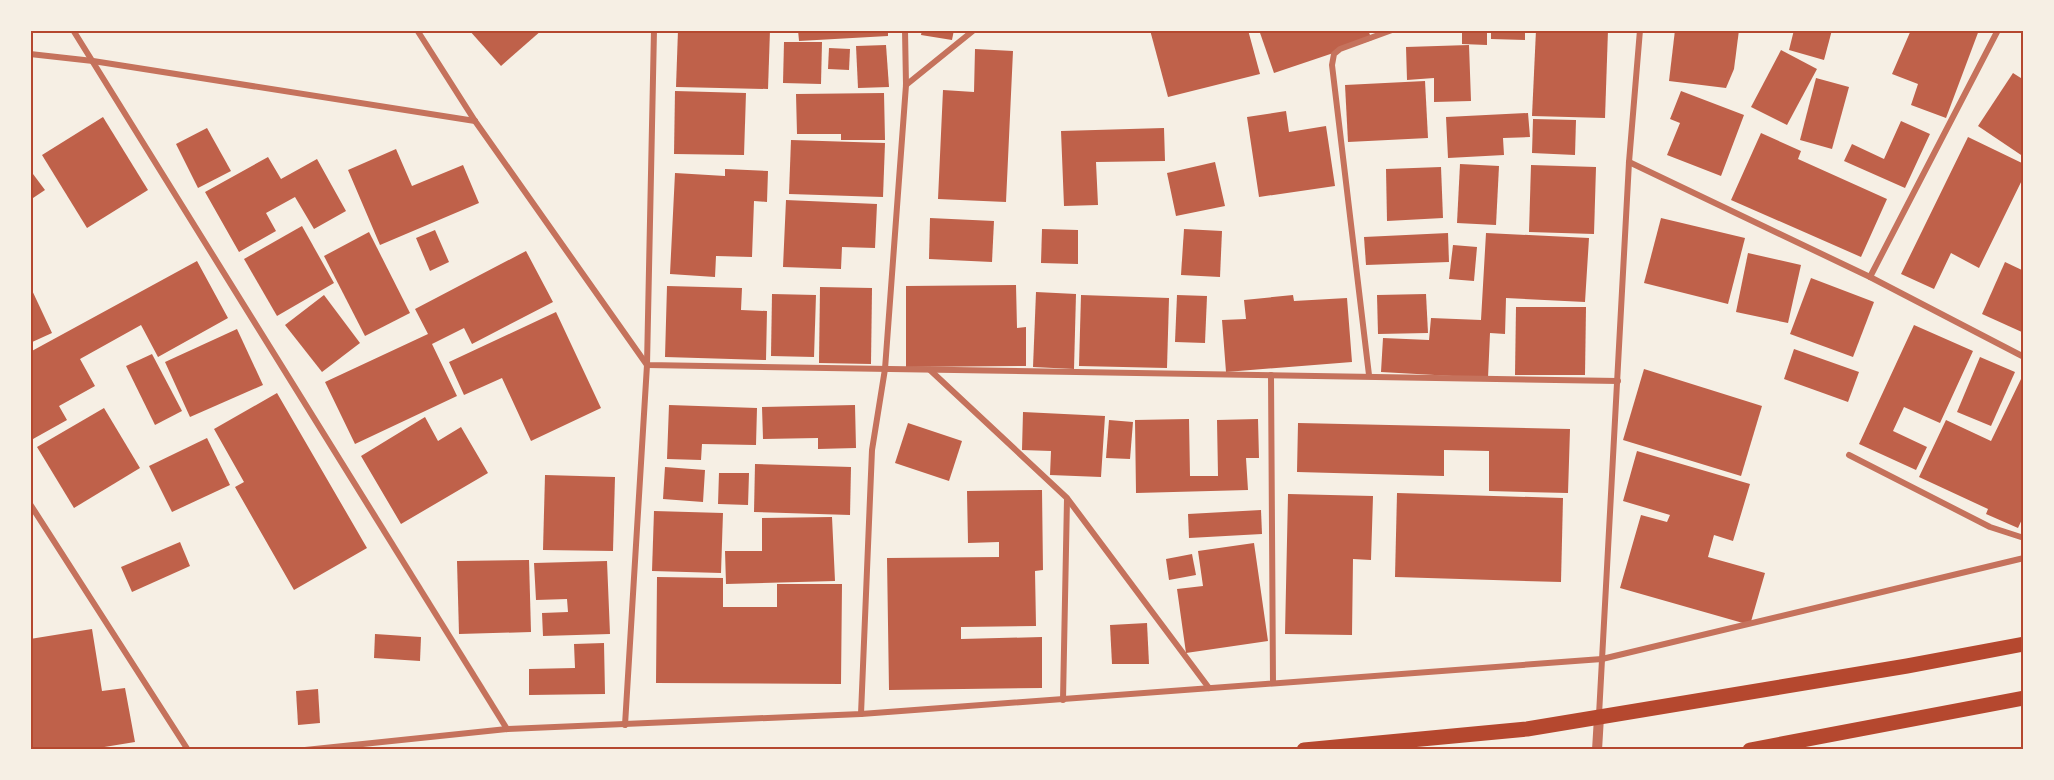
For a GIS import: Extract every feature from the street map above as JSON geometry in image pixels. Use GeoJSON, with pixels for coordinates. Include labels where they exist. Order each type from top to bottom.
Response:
{"type":"FeatureCollection","features":[{"type":"Feature","properties":{"kind":"main road"},"geometry":{"type":"LineString","coordinates":[[1304,750],[1527,729],[1908,666],[2024,644]]}},
{"type":"Feature","properties":{"kind":"main road"},"geometry":{"type":"LineString","coordinates":[[1750,750],[2024,698]]}},
{"type":"Feature","properties":{"kind":"street"},"geometry":{"type":"LineString","coordinates":[[73,30],[507,729]]}},
{"type":"Feature","properties":{"kind":"street"},"geometry":{"type":"LineString","coordinates":[[417,30],[475,121],[647,365]]}},
{"type":"Feature","properties":{"kind":"street"},"geometry":{"type":"LineString","coordinates":[[625,725],[647,365],[654,30]]}},
{"type":"Feature","properties":{"kind":"street"},"geometry":{"type":"LineString","coordinates":[[861,714],[872,450],[885,369],[906,85],[905,30]]}},
{"type":"Feature","properties":{"kind":"street"},"geometry":{"type":"LineString","coordinates":[[906,85],[974,30]]}},
{"type":"Feature","properties":{"kind":"street"},"geometry":{"type":"LineString","coordinates":[[1369,375],[1332,65],[1334,54],[1340,49],[1392,30]]}},
{"type":"Feature","properties":{"kind":"street"},"geometry":{"type":"LineString","coordinates":[[1597,750],[1629,162],[1640,30]]}},
{"type":"Feature","properties":{"kind":"street"},"geometry":{"type":"LineString","coordinates":[[1870,277],[1998,30]]}},
{"type":"Feature","properties":{"kind":"street"},"geometry":{"type":"LineString","coordinates":[[30,54],[93,61],[475,121]]}},
{"type":"Feature","properties":{"kind":"street"},"geometry":{"type":"LineString","coordinates":[[1629,162],[1870,277],[2024,357]]}},
{"type":"Feature","properties":{"kind":"street"},"geometry":{"type":"LineString","coordinates":[[647,365],[1369,375],[1618,381]]}},
{"type":"Feature","properties":{"kind":"street"},"geometry":{"type":"LineString","coordinates":[[930,369],[1067,498],[1209,688]]}},
{"type":"Feature","properties":{"kind":"street"},"geometry":{"type":"LineString","coordinates":[[1271,375],[1273,683]]}},
{"type":"Feature","properties":{"kind":"street"},"geometry":{"type":"LineString","coordinates":[[1849,455],[1989,527],[2024,538]]}},
{"type":"Feature","properties":{"kind":"street"},"geometry":{"type":"LineString","coordinates":[[1063,699],[1067,498]]}},
{"type":"Feature","properties":{"kind":"street"},"geometry":{"type":"LineString","coordinates":[[30,504],[188,750]]}},
{"type":"Feature","properties":{"kind":"street"},"geometry":{"type":"LineString","coordinates":[[305,750],[507,729],[861,714],[1602,659],[2024,558]]}},
{"type":"Feature","properties":{"kind":"building"},"geometry":{"type":"Polygon","coordinates":[[[469,30],[542,30],[501,66],[469,30]]]}},
{"type":"Feature","properties":{"kind":"building"},"geometry":{"type":"Polygon","coordinates":[[[678,30],[770,30],[768,89],[676,87],[678,30]]]}},
{"type":"Feature","properties":{"kind":"building"},"geometry":{"type":"Polygon","coordinates":[[[798,30],[888,30],[888,36],[799,41],[798,30]]]}},
{"type":"Feature","properties":{"kind":"building"},"geometry":{"type":"Polygon","coordinates":[[[922,30],[954,30],[952,40],[921,35],[922,30]]]}},
{"type":"Feature","properties":{"kind":"building"},"geometry":{"type":"Polygon","coordinates":[[[1150,30],[1248,30],[1260,74],[1168,97],[1150,30]]]}},
{"type":"Feature","properties":{"kind":"building"},"geometry":{"type":"Polygon","coordinates":[[[1259,30],[1368,30],[1372,40],[1274,73],[1259,30]]]}},
{"type":"Feature","properties":{"kind":"building"},"geometry":{"type":"Polygon","coordinates":[[[1462,30],[1487,30],[1487,45],[1462,44],[1462,30]]]}},
{"type":"Feature","properties":{"kind":"building"},"geometry":{"type":"Polygon","coordinates":[[[1491,30],[1525,30],[1525,40],[1491,39],[1491,30]]]}},
{"type":"Feature","properties":{"kind":"building"},"geometry":{"type":"Polygon","coordinates":[[[1536,30],[1608,30],[1605,118],[1532,116],[1536,30]]]}},
{"type":"Feature","properties":{"kind":"building"},"geometry":{"type":"Polygon","coordinates":[[[1675,30],[1739,30],[1734,69],[1726,88],[1669,81],[1675,30]]]}},
{"type":"Feature","properties":{"kind":"building"},"geometry":{"type":"Polygon","coordinates":[[[1794,30],[1832,30],[1824,60],[1789,50],[1794,30]]]}},
{"type":"Feature","properties":{"kind":"building"},"geometry":{"type":"Polygon","coordinates":[[[1911,30],[1979,30],[1946,118],[1911,105],[1918,84],[1892,74],[1911,30]]]}},
{"type":"Feature","properties":{"kind":"building"},"geometry":{"type":"Polygon","coordinates":[[[784,42],[822,42],[821,84],[783,83],[784,42]]]}},
{"type":"Feature","properties":{"kind":"building"},"geometry":{"type":"Polygon","coordinates":[[[886,45],[889,87],[858,88],[856,46],[886,45]]]}},
{"type":"Feature","properties":{"kind":"building"},"geometry":{"type":"Polygon","coordinates":[[[1469,45],[1471,101],[1434,102],[1434,78],[1407,80],[1406,47],[1469,45]]]}},
{"type":"Feature","properties":{"kind":"building"},"geometry":{"type":"Polygon","coordinates":[[[829,48],[850,49],[849,70],[828,69],[829,48]]]}},
{"type":"Feature","properties":{"kind":"building"},"geometry":{"type":"Polygon","coordinates":[[[975,49],[1013,51],[1006,202],[938,199],[943,90],[974,92],[975,49]]]}},
{"type":"Feature","properties":{"kind":"building"},"geometry":{"type":"Polygon","coordinates":[[[1781,50],[1817,69],[1787,125],[1751,107],[1781,50]]]}},
{"type":"Feature","properties":{"kind":"building"},"geometry":{"type":"Polygon","coordinates":[[[2013,73],[2024,80],[2024,157],[1978,126],[2013,73]]]}},
{"type":"Feature","properties":{"kind":"building"},"geometry":{"type":"Polygon","coordinates":[[[1816,78],[1849,87],[1832,149],[1800,140],[1816,78]]]}},
{"type":"Feature","properties":{"kind":"building"},"geometry":{"type":"Polygon","coordinates":[[[1425,81],[1428,138],[1348,142],[1345,85],[1425,81]]]}},
{"type":"Feature","properties":{"kind":"building"},"geometry":{"type":"Polygon","coordinates":[[[675,91],[746,93],[744,155],[674,154],[675,91]]]}},
{"type":"Feature","properties":{"kind":"building"},"geometry":{"type":"Polygon","coordinates":[[[1681,91],[1744,115],[1721,176],[1667,155],[1680,123],[1670,119],[1681,91]]]}},
{"type":"Feature","properties":{"kind":"building"},"geometry":{"type":"Polygon","coordinates":[[[884,93],[885,140],[841,140],[841,134],[797,134],[796,94],[884,93]]]}},
{"type":"Feature","properties":{"kind":"building"},"geometry":{"type":"Polygon","coordinates":[[[1286,111],[1289,132],[1326,126],[1335,186],[1259,197],[1247,117],[1286,111]]]}},
{"type":"Feature","properties":{"kind":"building"},"geometry":{"type":"Polygon","coordinates":[[[1528,113],[1530,137],[1503,138],[1504,155],[1448,158],[1446,117],[1528,113]]]}},
{"type":"Feature","properties":{"kind":"building"},"geometry":{"type":"Polygon","coordinates":[[[103,117],[148,190],[87,228],[42,155],[103,117]]]}},
{"type":"Feature","properties":{"kind":"building"},"geometry":{"type":"Polygon","coordinates":[[[1533,119],[1576,120],[1575,155],[1532,153],[1533,119]]]}},
{"type":"Feature","properties":{"kind":"building"},"geometry":{"type":"Polygon","coordinates":[[[1901,121],[1930,134],[1905,188],[1844,161],[1852,144],[1884,159],[1901,121]]]}},
{"type":"Feature","properties":{"kind":"building"},"geometry":{"type":"Polygon","coordinates":[[[207,128],[231,171],[198,188],[176,144],[207,128]]]}},
{"type":"Feature","properties":{"kind":"building"},"geometry":{"type":"Polygon","coordinates":[[[1164,128],[1165,161],[1096,162],[1098,205],[1064,206],[1061,131],[1164,128]]]}},
{"type":"Feature","properties":{"kind":"building"},"geometry":{"type":"Polygon","coordinates":[[[1761,133],[1801,151],[1798,159],[1887,199],[1861,257],[1731,200],[1761,133]]]}},
{"type":"Feature","properties":{"kind":"building"},"geometry":{"type":"Polygon","coordinates":[[[1968,137],[2024,164],[2024,176],[1979,268],[1951,253],[1934,289],[1901,274],[1968,137]]]}},
{"type":"Feature","properties":{"kind":"building"},"geometry":{"type":"Polygon","coordinates":[[[791,140],[885,143],[883,197],[789,194],[791,140]]]}},
{"type":"Feature","properties":{"kind":"building"},"geometry":{"type":"Polygon","coordinates":[[[396,149],[412,186],[463,165],[479,203],[380,245],[348,170],[396,149]]]}},
{"type":"Feature","properties":{"kind":"building"},"geometry":{"type":"Polygon","coordinates":[[[268,157],[281,179],[317,159],[346,211],[314,229],[295,197],[266,213],[276,231],[239,252],[205,192],[268,157]]]}},
{"type":"Feature","properties":{"kind":"building"},"geometry":{"type":"Polygon","coordinates":[[[1215,162],[1225,206],[1176,216],[1167,173],[1215,162]]]}},
{"type":"Feature","properties":{"kind":"building"},"geometry":{"type":"Polygon","coordinates":[[[1460,164],[1499,166],[1496,225],[1457,223],[1460,164]]]}},
{"type":"Feature","properties":{"kind":"building"},"geometry":{"type":"Polygon","coordinates":[[[1531,165],[1596,167],[1594,234],[1529,232],[1531,165]]]}},
{"type":"Feature","properties":{"kind":"building"},"geometry":{"type":"Polygon","coordinates":[[[1441,167],[1443,218],[1387,221],[1386,169],[1441,167]]]}},
{"type":"Feature","properties":{"kind":"building"},"geometry":{"type":"Polygon","coordinates":[[[725,169],[768,171],[767,202],[754,201],[752,257],[716,256],[715,277],[670,274],[675,173],[725,176],[725,169]]]}},
{"type":"Feature","properties":{"kind":"building"},"geometry":{"type":"Polygon","coordinates":[[[30,170],[45,190],[30,200],[30,170]]]}},
{"type":"Feature","properties":{"kind":"building"},"geometry":{"type":"Polygon","coordinates":[[[786,200],[877,204],[875,248],[842,247],[841,269],[783,267],[786,200]]]}},
{"type":"Feature","properties":{"kind":"building"},"geometry":{"type":"Polygon","coordinates":[[[930,218],[994,221],[992,262],[929,259],[930,218]]]}},
{"type":"Feature","properties":{"kind":"building"},"geometry":{"type":"Polygon","coordinates":[[[1661,218],[1745,238],[1728,304],[1644,283],[1661,218]]]}},
{"type":"Feature","properties":{"kind":"building"},"geometry":{"type":"Polygon","coordinates":[[[302,226],[334,283],[277,316],[244,259],[302,226]]]}},
{"type":"Feature","properties":{"kind":"building"},"geometry":{"type":"Polygon","coordinates":[[[1042,229],[1078,230],[1078,264],[1041,263],[1042,229]]]}},
{"type":"Feature","properties":{"kind":"building"},"geometry":{"type":"Polygon","coordinates":[[[1184,229],[1222,231],[1220,277],[1181,275],[1184,229]]]}},
{"type":"Feature","properties":{"kind":"building"},"geometry":{"type":"Polygon","coordinates":[[[435,230],[449,262],[430,271],[416,238],[435,230]]]}},
{"type":"Feature","properties":{"kind":"building"},"geometry":{"type":"Polygon","coordinates":[[[369,232],[410,313],[365,336],[324,256],[369,232]]]}},
{"type":"Feature","properties":{"kind":"building"},"geometry":{"type":"Polygon","coordinates":[[[1448,233],[1449,262],[1366,265],[1364,237],[1448,233]]]}},
{"type":"Feature","properties":{"kind":"building"},"geometry":{"type":"Polygon","coordinates":[[[1486,233],[1589,238],[1585,302],[1506,298],[1505,334],[1490,333],[1488,378],[1381,372],[1383,338],[1429,340],[1431,318],[1481,320],[1486,233]]]}},
{"type":"Feature","properties":{"kind":"building"},"geometry":{"type":"Polygon","coordinates":[[[1453,245],[1477,247],[1474,281],[1449,279],[1453,245]]]}},
{"type":"Feature","properties":{"kind":"building"},"geometry":{"type":"Polygon","coordinates":[[[526,251],[553,302],[472,344],[464,328],[432,344],[457,396],[355,444],[325,382],[428,334],[415,309],[526,251]]]}},
{"type":"Feature","properties":{"kind":"building"},"geometry":{"type":"Polygon","coordinates":[[[1748,253],[1801,265],[1788,323],[1736,312],[1748,253]]]}},
{"type":"Feature","properties":{"kind":"building"},"geometry":{"type":"Polygon","coordinates":[[[197,261],[228,318],[158,357],[141,325],[80,359],[95,386],[59,406],[67,420],[33,439],[30,433],[30,352],[197,261]]]}},
{"type":"Feature","properties":{"kind":"building"},"geometry":{"type":"Polygon","coordinates":[[[2005,262],[2024,271],[2024,333],[1982,314],[2005,262]]]}},
{"type":"Feature","properties":{"kind":"building"},"geometry":{"type":"Polygon","coordinates":[[[1811,278],[1874,302],[1853,357],[1790,334],[1811,278]]]}},
{"type":"Feature","properties":{"kind":"building"},"geometry":{"type":"Polygon","coordinates":[[[1016,285],[1017,328],[1026,327],[1026,366],[906,367],[906,286],[1016,285]]]}},
{"type":"Feature","properties":{"kind":"building"},"geometry":{"type":"Polygon","coordinates":[[[30,286],[52,333],[30,343],[30,286]]]}},
{"type":"Feature","properties":{"kind":"building"},"geometry":{"type":"Polygon","coordinates":[[[667,286],[742,288],[741,310],[767,311],[766,360],[665,357],[667,286]]]}},
{"type":"Feature","properties":{"kind":"building"},"geometry":{"type":"Polygon","coordinates":[[[820,287],[872,288],[871,364],[819,363],[820,287]]]}},
{"type":"Feature","properties":{"kind":"building"},"geometry":{"type":"Polygon","coordinates":[[[1036,292],[1076,294],[1074,369],[1033,367],[1036,292]]]}},
{"type":"Feature","properties":{"kind":"building"},"geometry":{"type":"Polygon","coordinates":[[[772,294],[816,295],[814,357],[771,356],[772,294]]]}},
{"type":"Feature","properties":{"kind":"building"},"geometry":{"type":"Polygon","coordinates":[[[1426,294],[1428,333],[1378,334],[1377,295],[1426,294]]]}},
{"type":"Feature","properties":{"kind":"building"},"geometry":{"type":"Polygon","coordinates":[[[324,295],[360,343],[322,372],[285,325],[324,295]]]}},
{"type":"Feature","properties":{"kind":"building"},"geometry":{"type":"Polygon","coordinates":[[[1081,295],[1169,298],[1167,368],[1079,366],[1081,295]]]}},
{"type":"Feature","properties":{"kind":"building"},"geometry":{"type":"Polygon","coordinates":[[[1177,295],[1207,296],[1205,343],[1175,342],[1177,295]]]}},
{"type":"Feature","properties":{"kind":"building"},"geometry":{"type":"Polygon","coordinates":[[[1293,295],[1294,301],[1347,298],[1352,362],[1226,372],[1222,320],[1246,319],[1244,300],[1293,295]]]}},
{"type":"Feature","properties":{"kind":"building"},"geometry":{"type":"Polygon","coordinates":[[[1516,307],[1586,307],[1585,375],[1515,375],[1516,307]]]}},
{"type":"Feature","properties":{"kind":"building"},"geometry":{"type":"Polygon","coordinates":[[[556,312],[601,408],[531,441],[502,378],[464,395],[449,362],[556,312]]]}},
{"type":"Feature","properties":{"kind":"building"},"geometry":{"type":"Polygon","coordinates":[[[1914,325],[1973,351],[1940,423],[1904,407],[1893,431],[1927,447],[1916,470],[1859,444],[1914,325]]]}},
{"type":"Feature","properties":{"kind":"building"},"geometry":{"type":"Polygon","coordinates":[[[237,329],[263,385],[190,417],[165,362],[237,329]]]}},
{"type":"Feature","properties":{"kind":"building"},"geometry":{"type":"Polygon","coordinates":[[[1794,349],[1859,372],[1848,402],[1784,379],[1794,349]]]}},
{"type":"Feature","properties":{"kind":"building"},"geometry":{"type":"Polygon","coordinates":[[[152,354],[182,411],[155,425],[126,366],[152,354]]]}},
{"type":"Feature","properties":{"kind":"building"},"geometry":{"type":"Polygon","coordinates":[[[1980,357],[2015,372],[1991,426],[1957,412],[1980,357]]]}},
{"type":"Feature","properties":{"kind":"building"},"geometry":{"type":"Polygon","coordinates":[[[1644,369],[1762,406],[1741,476],[1623,440],[1644,369]]]}},
{"type":"Feature","properties":{"kind":"building"},"geometry":{"type":"Polygon","coordinates":[[[2021,379],[2024,381],[2024,515],[2018,528],[1986,514],[1988,509],[1919,477],[1946,420],[1991,441],[2021,379]]]}},
{"type":"Feature","properties":{"kind":"building"},"geometry":{"type":"Polygon","coordinates":[[[277,393],[367,548],[294,590],[235,487],[244,482],[214,429],[277,393]]]}},
{"type":"Feature","properties":{"kind":"building"},"geometry":{"type":"Polygon","coordinates":[[[669,405],[757,408],[756,445],[702,444],[701,460],[667,459],[669,405]]]}},
{"type":"Feature","properties":{"kind":"building"},"geometry":{"type":"Polygon","coordinates":[[[855,405],[856,448],[818,449],[818,438],[763,439],[762,407],[855,405]]]}},
{"type":"Feature","properties":{"kind":"building"},"geometry":{"type":"Polygon","coordinates":[[[104,408],[140,468],[74,508],[37,447],[104,408]]]}},
{"type":"Feature","properties":{"kind":"building"},"geometry":{"type":"Polygon","coordinates":[[[1023,412],[1105,416],[1101,477],[1050,475],[1051,451],[1022,450],[1023,412]]]}},
{"type":"Feature","properties":{"kind":"building"},"geometry":{"type":"Polygon","coordinates":[[[425,417],[438,441],[461,427],[488,473],[401,524],[361,456],[425,417]]]}},
{"type":"Feature","properties":{"kind":"building"},"geometry":{"type":"Polygon","coordinates":[[[1189,419],[1190,476],[1218,476],[1217,420],[1258,419],[1259,458],[1246,458],[1248,490],[1136,493],[1135,420],[1189,419]]]}},
{"type":"Feature","properties":{"kind":"building"},"geometry":{"type":"Polygon","coordinates":[[[1109,420],[1133,422],[1130,459],[1106,458],[1109,420]]]}},
{"type":"Feature","properties":{"kind":"building"},"geometry":{"type":"Polygon","coordinates":[[[908,423],[962,441],[949,481],[895,463],[908,423]]]}},
{"type":"Feature","properties":{"kind":"building"},"geometry":{"type":"Polygon","coordinates":[[[1298,423],[1570,429],[1568,493],[1489,491],[1489,451],[1444,450],[1444,476],[1297,472],[1298,423]]]}},
{"type":"Feature","properties":{"kind":"building"},"geometry":{"type":"Polygon","coordinates":[[[207,438],[230,485],[172,512],[149,466],[207,438]]]}},
{"type":"Feature","properties":{"kind":"building"},"geometry":{"type":"Polygon","coordinates":[[[1637,451],[1750,484],[1733,541],[1714,535],[1708,557],[1765,573],[1750,625],[1620,588],[1641,515],[1667,522],[1670,515],[1623,501],[1637,451]]]}},
{"type":"Feature","properties":{"kind":"building"},"geometry":{"type":"Polygon","coordinates":[[[755,464],[851,467],[850,515],[754,512],[755,464]]]}},
{"type":"Feature","properties":{"kind":"building"},"geometry":{"type":"Polygon","coordinates":[[[665,467],[705,470],[703,502],[663,499],[665,467]]]}},
{"type":"Feature","properties":{"kind":"building"},"geometry":{"type":"Polygon","coordinates":[[[719,473],[749,473],[748,505],[718,504],[719,473]]]}},
{"type":"Feature","properties":{"kind":"building"},"geometry":{"type":"Polygon","coordinates":[[[545,475],[615,477],[613,551],[543,550],[545,475]]]}},
{"type":"Feature","properties":{"kind":"building"},"geometry":{"type":"Polygon","coordinates":[[[1042,490],[1043,570],[1035,571],[1036,626],[961,627],[961,639],[1042,637],[1042,688],[889,690],[887,558],[999,557],[999,542],[968,543],[967,491],[1042,490]]]}},
{"type":"Feature","properties":{"kind":"building"},"geometry":{"type":"Polygon","coordinates":[[[1397,493],[1563,498],[1561,582],[1395,577],[1397,493]]]}},
{"type":"Feature","properties":{"kind":"building"},"geometry":{"type":"Polygon","coordinates":[[[1288,494],[1373,496],[1371,560],[1353,559],[1352,635],[1285,634],[1288,494]]]}},
{"type":"Feature","properties":{"kind":"building"},"geometry":{"type":"Polygon","coordinates":[[[1261,510],[1262,534],[1189,538],[1188,514],[1261,510]]]}},
{"type":"Feature","properties":{"kind":"building"},"geometry":{"type":"Polygon","coordinates":[[[654,511],[723,513],[721,573],[652,571],[654,511]]]}},
{"type":"Feature","properties":{"kind":"building"},"geometry":{"type":"Polygon","coordinates":[[[832,517],[835,581],[726,584],[725,551],[762,551],[762,518],[832,517]]]}},
{"type":"Feature","properties":{"kind":"building"},"geometry":{"type":"Polygon","coordinates":[[[180,542],[190,566],[132,592],[121,567],[180,542]]]}},
{"type":"Feature","properties":{"kind":"building"},"geometry":{"type":"Polygon","coordinates":[[[1254,543],[1268,641],[1186,653],[1177,589],[1203,586],[1198,551],[1254,543]]]}},
{"type":"Feature","properties":{"kind":"building"},"geometry":{"type":"Polygon","coordinates":[[[1192,554],[1196,575],[1169,580],[1166,559],[1192,554]]]}},
{"type":"Feature","properties":{"kind":"building"},"geometry":{"type":"Polygon","coordinates":[[[529,560],[531,632],[459,634],[457,561],[529,560]]]}},
{"type":"Feature","properties":{"kind":"building"},"geometry":{"type":"Polygon","coordinates":[[[607,561],[610,634],[543,636],[542,613],[568,612],[567,599],[536,600],[534,563],[607,561]]]}},
{"type":"Feature","properties":{"kind":"building"},"geometry":{"type":"Polygon","coordinates":[[[657,577],[723,578],[723,607],[777,607],[777,584],[842,584],[841,684],[656,683],[657,577]]]}},
{"type":"Feature","properties":{"kind":"building"},"geometry":{"type":"Polygon","coordinates":[[[1147,623],[1149,664],[1112,664],[1110,625],[1147,623]]]}},
{"type":"Feature","properties":{"kind":"building"},"geometry":{"type":"Polygon","coordinates":[[[92,629],[102,691],[125,688],[135,742],[86,750],[30,750],[30,639],[92,629]]]}},
{"type":"Feature","properties":{"kind":"building"},"geometry":{"type":"Polygon","coordinates":[[[375,634],[421,637],[420,661],[374,658],[375,634]]]}},
{"type":"Feature","properties":{"kind":"building"},"geometry":{"type":"Polygon","coordinates":[[[604,643],[605,694],[529,695],[529,669],[575,668],[574,644],[604,643]]]}},
{"type":"Feature","properties":{"kind":"building"},"geometry":{"type":"Polygon","coordinates":[[[318,689],[320,723],[298,725],[296,691],[318,689]]]}}]}
